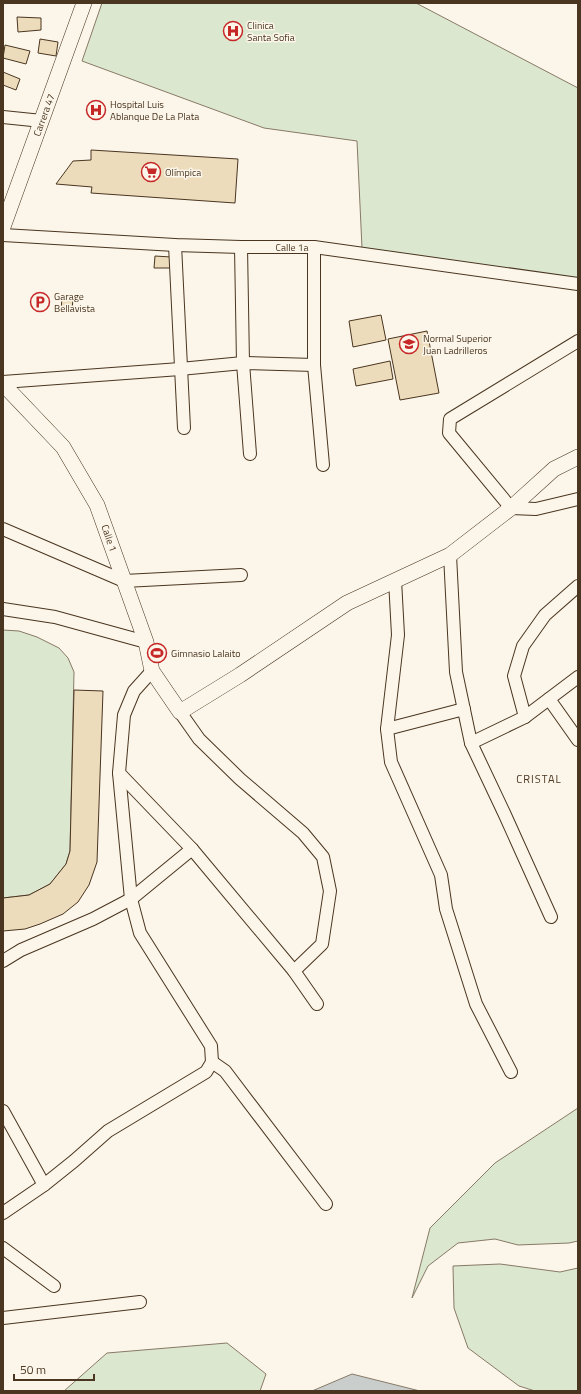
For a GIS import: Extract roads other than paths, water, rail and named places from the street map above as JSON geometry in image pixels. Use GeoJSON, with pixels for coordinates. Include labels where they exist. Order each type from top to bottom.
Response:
{"type":"FeatureCollection","features":[{"type":"Feature","properties":{"kind":"main road","name":"Carrera 47"},"geometry":{"type":"LineString","coordinates":[[3,228],[84,3]]}},
{"type":"Feature","properties":{"kind":"main road","name":"Calle 1"},"geometry":{"type":"LineString","coordinates":[[3,383],[63,447],[98,506],[146,642],[152,671],[180,712]]}},
{"type":"Feature","properties":{"kind":"main road"},"geometry":{"type":"LineString","coordinates":[[180,712],[240,675],[348,603],[450,555],[511,508],[554,468],[578,457]]}},
{"type":"Feature","properties":{"kind":"street"},"geometry":{"type":"LineString","coordinates":[[3,117],[42,121]]}},
{"type":"Feature","properties":{"kind":"street","name":"Calle 1a"},"geometry":{"type":"LineString","coordinates":[[3,235],[175,245],[314,247],[578,284]]}},
{"type":"Feature","properties":{"kind":"street"},"geometry":{"type":"LineString","coordinates":[[175,245],[184,428]]}},
{"type":"Feature","properties":{"kind":"street"},"geometry":{"type":"LineString","coordinates":[[241,247],[243,363],[250,454]]}},
{"type":"Feature","properties":{"kind":"street"},"geometry":{"type":"LineString","coordinates":[[314,247],[314,365],[322,465]]}},
{"type":"Feature","properties":{"kind":"street"},"geometry":{"type":"LineString","coordinates":[[578,341],[450,419],[450,433],[511,508],[536,509],[578,499]]}},
{"type":"Feature","properties":{"kind":"street"},"geometry":{"type":"LineString","coordinates":[[3,383],[243,363],[314,365]]}},
{"type":"Feature","properties":{"kind":"street"},"geometry":{"type":"LineString","coordinates":[[3,529],[124,581],[241,575]]}},
{"type":"Feature","properties":{"kind":"street"},"geometry":{"type":"LineString","coordinates":[[450,555],[456,672],[470,743],[505,815],[551,917]]}},
{"type":"Feature","properties":{"kind":"street"},"geometry":{"type":"LineString","coordinates":[[395,580],[398,635],[387,729],[391,762],[441,875],[446,909],[476,1004],[511,1072]]}},
{"type":"Feature","properties":{"kind":"street"},"geometry":{"type":"LineString","coordinates":[[525,717],[514,676],[523,646],[545,615],[578,586]]}},
{"type":"Feature","properties":{"kind":"street"},"geometry":{"type":"LineString","coordinates":[[3,609],[55,617],[146,642]]}},
{"type":"Feature","properties":{"kind":"street"},"geometry":{"type":"LineString","coordinates":[[3,1213],[44,1185],[108,1131],[206,1072],[212,1062],[211,1046],[140,933],[131,899],[119,773],[124,715],[134,691],[152,671]]}},
{"type":"Feature","properties":{"kind":"street"},"geometry":{"type":"LineString","coordinates":[[470,743],[525,717],[578,677]]}},
{"type":"Feature","properties":{"kind":"street"},"geometry":{"type":"LineString","coordinates":[[549,699],[578,740]]}},
{"type":"Feature","properties":{"kind":"street"},"geometry":{"type":"LineString","coordinates":[[387,729],[464,709]]}},
{"type":"Feature","properties":{"kind":"street"},"geometry":{"type":"LineString","coordinates":[[180,712],[199,739],[240,779],[303,833],[323,857],[330,890],[322,944],[294,971]]}},
{"type":"Feature","properties":{"kind":"street"},"geometry":{"type":"LineString","coordinates":[[119,773],[192,849],[294,971],[317,1004]]}},
{"type":"Feature","properties":{"kind":"street"},"geometry":{"type":"LineString","coordinates":[[3,961],[21,950],[93,919],[131,899],[192,849]]}},
{"type":"Feature","properties":{"kind":"street"},"geometry":{"type":"LineString","coordinates":[[212,1062],[225,1071],[326,1204]]}},
{"type":"Feature","properties":{"kind":"street"},"geometry":{"type":"LineString","coordinates":[[3,1111],[44,1185]]}},
{"type":"Feature","properties":{"kind":"street"},"geometry":{"type":"LineString","coordinates":[[3,1248],[54,1286]]}},
{"type":"Feature","properties":{"kind":"street"},"geometry":{"type":"LineString","coordinates":[[3,1318],[140,1302]]}},
{"type":"Feature","properties":{"kind":"place","name":"Clinica Santa Sofia"},"geometry":{"type":"Point","coordinates":[233,31]}},
{"type":"Feature","properties":{"kind":"place","name":"Hospital Luis Ablanque De La Plata"},"geometry":{"type":"Point","coordinates":[96,110]}},
{"type":"Feature","properties":{"kind":"place","name":"Olímpica"},"geometry":{"type":"Point","coordinates":[151,172]}},
{"type":"Feature","properties":{"kind":"place","name":"Garage Bellavista"},"geometry":{"type":"Point","coordinates":[40,302]}},
{"type":"Feature","properties":{"kind":"place","name":"Normal Superior Juan Ladrilleros"},"geometry":{"type":"Point","coordinates":[409,344]}},
{"type":"Feature","properties":{"kind":"place","name":"Gimnasio Lalaito"},"geometry":{"type":"Point","coordinates":[157,653]}},
{"type":"Feature","properties":{"kind":"district","name":"CRISTAL"},"geometry":{"type":"Point","coordinates":[539,779]}}]}
